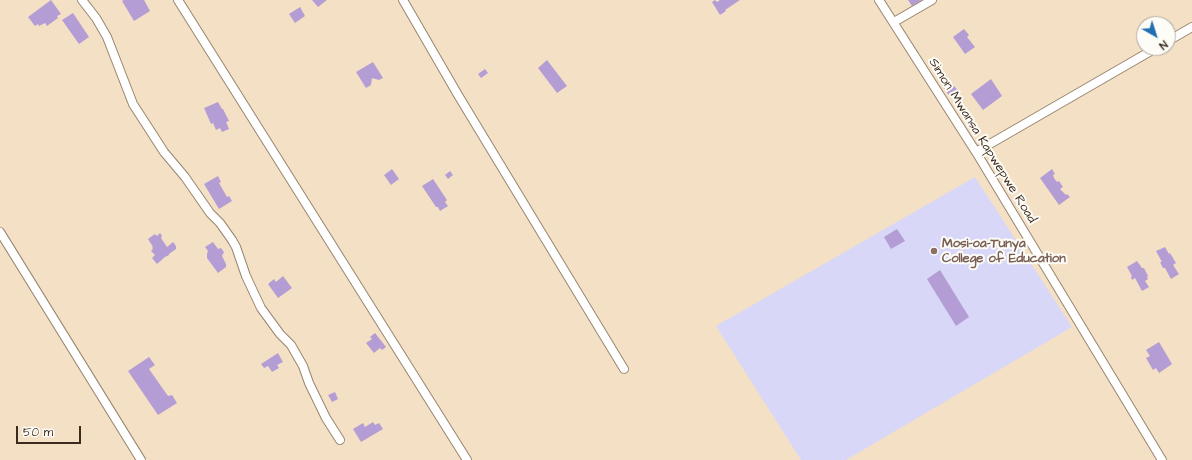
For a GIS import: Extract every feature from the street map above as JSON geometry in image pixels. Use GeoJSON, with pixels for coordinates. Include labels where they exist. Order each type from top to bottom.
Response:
{"type":"FeatureCollection","features":[{"type":"Feature","properties":{"kind":"street"},"geometry":{"type":"LineString","coordinates":[[82,0],[96,18],[107,37],[133,104],[164,152],[185,177],[210,213],[220,223],[232,240],[246,276],[261,308],[291,346],[303,366],[309,383],[326,418],[340,440]]}},
{"type":"Feature","properties":{"kind":"street"},"geometry":{"type":"LineString","coordinates":[[178,0],[467,460]]}},
{"type":"Feature","properties":{"kind":"street"},"geometry":{"type":"LineString","coordinates":[[403,0],[458,95],[624,369]]}},
{"type":"Feature","properties":{"kind":"street","name":"Simon Mwansa Kapwepwe Road"},"geometry":{"type":"LineString","coordinates":[[879,0],[976,152],[1162,460]]}},
{"type":"Feature","properties":{"kind":"street"},"geometry":{"type":"LineString","coordinates":[[894,22],[932,0]]}},
{"type":"Feature","properties":{"kind":"street"},"geometry":{"type":"LineString","coordinates":[[1176,36],[1192,27]]}},
{"type":"Feature","properties":{"kind":"street"},"geometry":{"type":"LineString","coordinates":[[976,152],[1142,56]]}},
{"type":"Feature","properties":{"kind":"street"},"geometry":{"type":"LineString","coordinates":[[0,232],[141,460]]}},
{"type":"Feature","properties":{"kind":"shaded area","name":"Mosi-oa-Tunya College of Education"},"geometry":{"type":"Polygon","coordinates":[[[975,177],[1072,327],[846,460],[801,460],[716,326],[975,177]]]}},
{"type":"Feature","properties":{"kind":"building"},"geometry":{"type":"Polygon","coordinates":[[[51,0],[61,14],[47,26],[45,23],[35,26],[28,17],[51,0]]]}},
{"type":"Feature","properties":{"kind":"building"},"geometry":{"type":"Polygon","coordinates":[[[144,0],[150,11],[134,21],[122,1],[144,0]]]}},
{"type":"Feature","properties":{"kind":"building"},"geometry":{"type":"Polygon","coordinates":[[[312,0],[327,0],[318,7],[312,0]]]}},
{"type":"Feature","properties":{"kind":"building"},"geometry":{"type":"Polygon","coordinates":[[[715,0],[717,2],[720,0],[740,0],[720,15],[712,2],[715,0]]]}},
{"type":"Feature","properties":{"kind":"building"},"geometry":{"type":"Polygon","coordinates":[[[908,0],[922,0],[912,6],[908,0]]]}},
{"type":"Feature","properties":{"kind":"building"},"geometry":{"type":"Polygon","coordinates":[[[300,7],[305,16],[295,23],[289,14],[300,7]]]}},
{"type":"Feature","properties":{"kind":"building"},"geometry":{"type":"Polygon","coordinates":[[[73,13],[89,37],[79,44],[62,20],[73,13]]]}},
{"type":"Feature","properties":{"kind":"building"},"geometry":{"type":"Polygon","coordinates":[[[964,29],[969,35],[967,37],[975,47],[965,54],[953,37],[964,29]]]}},
{"type":"Feature","properties":{"kind":"building"},"geometry":{"type":"Polygon","coordinates":[[[547,60],[567,86],[557,93],[538,68],[547,60]]]}},
{"type":"Feature","properties":{"kind":"building"},"geometry":{"type":"Polygon","coordinates":[[[373,62],[383,78],[379,80],[372,78],[371,85],[366,88],[356,72],[373,62]]]}},
{"type":"Feature","properties":{"kind":"building"},"geometry":{"type":"Polygon","coordinates":[[[485,69],[488,73],[481,78],[478,74],[485,69]]]}},
{"type":"Feature","properties":{"kind":"building"},"geometry":{"type":"Polygon","coordinates":[[[991,79],[1002,96],[983,110],[971,94],[991,79]]]}},
{"type":"Feature","properties":{"kind":"building"},"geometry":{"type":"Polygon","coordinates":[[[951,82],[958,91],[950,97],[944,88],[951,82]]]}},
{"type":"Feature","properties":{"kind":"building"},"geometry":{"type":"Polygon","coordinates":[[[218,102],[229,121],[226,122],[229,129],[222,132],[220,128],[216,130],[213,123],[211,124],[204,108],[218,102]]]}},
{"type":"Feature","properties":{"kind":"building"},"geometry":{"type":"Polygon","coordinates":[[[392,169],[399,179],[391,185],[384,175],[392,169]]]}},
{"type":"Feature","properties":{"kind":"building"},"geometry":{"type":"Polygon","coordinates":[[[1052,169],[1055,174],[1053,175],[1054,178],[1057,182],[1059,181],[1063,187],[1060,189],[1070,197],[1059,205],[1040,178],[1052,169]]]}},
{"type":"Feature","properties":{"kind":"building"},"geometry":{"type":"Polygon","coordinates":[[[450,171],[453,175],[448,179],[445,175],[450,171]]]}},
{"type":"Feature","properties":{"kind":"building"},"geometry":{"type":"Polygon","coordinates":[[[218,176],[221,182],[219,183],[227,197],[229,196],[232,201],[219,209],[204,184],[218,176]]]}},
{"type":"Feature","properties":{"kind":"building"},"geometry":{"type":"Polygon","coordinates":[[[433,179],[447,200],[445,202],[448,206],[440,211],[422,186],[433,179]]]}},
{"type":"Feature","properties":{"kind":"building"},"geometry":{"type":"Polygon","coordinates":[[[897,229],[905,241],[891,249],[884,237],[897,229]]]}},
{"type":"Feature","properties":{"kind":"building"},"geometry":{"type":"Polygon","coordinates":[[[160,233],[162,236],[161,238],[167,247],[173,242],[176,249],[157,264],[152,258],[155,255],[151,251],[153,247],[148,239],[155,234],[157,236],[160,233]]]}},
{"type":"Feature","properties":{"kind":"building"},"geometry":{"type":"Polygon","coordinates":[[[213,242],[218,249],[221,248],[224,252],[222,256],[226,264],[226,267],[218,273],[207,258],[208,251],[205,247],[213,242]]]}},
{"type":"Feature","properties":{"kind":"building"},"geometry":{"type":"Polygon","coordinates":[[[1165,247],[1176,263],[1173,265],[1179,274],[1171,279],[1165,268],[1163,268],[1160,262],[1162,262],[1156,251],[1165,247]]]}},
{"type":"Feature","properties":{"kind":"building"},"geometry":{"type":"Polygon","coordinates":[[[1137,261],[1142,268],[1144,268],[1148,276],[1148,279],[1145,281],[1149,287],[1142,291],[1135,278],[1132,280],[1132,276],[1127,267],[1137,261]]]}},
{"type":"Feature","properties":{"kind":"building"},"geometry":{"type":"Polygon","coordinates":[[[940,270],[969,317],[956,326],[927,279],[940,270]]]}},
{"type":"Feature","properties":{"kind":"building"},"geometry":{"type":"Polygon","coordinates":[[[283,276],[292,288],[278,298],[268,284],[274,279],[276,282],[283,276]]]}},
{"type":"Feature","properties":{"kind":"building"},"geometry":{"type":"Polygon","coordinates":[[[375,333],[386,347],[382,350],[380,348],[374,353],[366,343],[372,339],[370,337],[375,333]]]}},
{"type":"Feature","properties":{"kind":"building"},"geometry":{"type":"Polygon","coordinates":[[[1159,342],[1172,364],[1159,373],[1156,368],[1153,370],[1146,358],[1150,356],[1146,350],[1159,342]]]}},
{"type":"Feature","properties":{"kind":"building"},"geometry":{"type":"Polygon","coordinates":[[[278,353],[283,362],[277,365],[279,368],[272,372],[268,366],[264,368],[261,364],[278,353]]]}},
{"type":"Feature","properties":{"kind":"building"},"geometry":{"type":"Polygon","coordinates":[[[149,357],[155,365],[149,369],[168,396],[172,395],[177,403],[158,415],[128,371],[149,357]]]}},
{"type":"Feature","properties":{"kind":"building"},"geometry":{"type":"Polygon","coordinates":[[[335,392],[338,399],[332,402],[328,395],[335,392]]]}},
{"type":"Feature","properties":{"kind":"building"},"geometry":{"type":"Polygon","coordinates":[[[373,422],[375,425],[379,423],[383,429],[361,442],[353,429],[363,423],[365,427],[373,422]]]}},
{"type":"Feature","properties":{"kind":"place","name":"Mosi-oa-Tunya College of Education"},"geometry":{"type":"Point","coordinates":[934,251]}}]}
